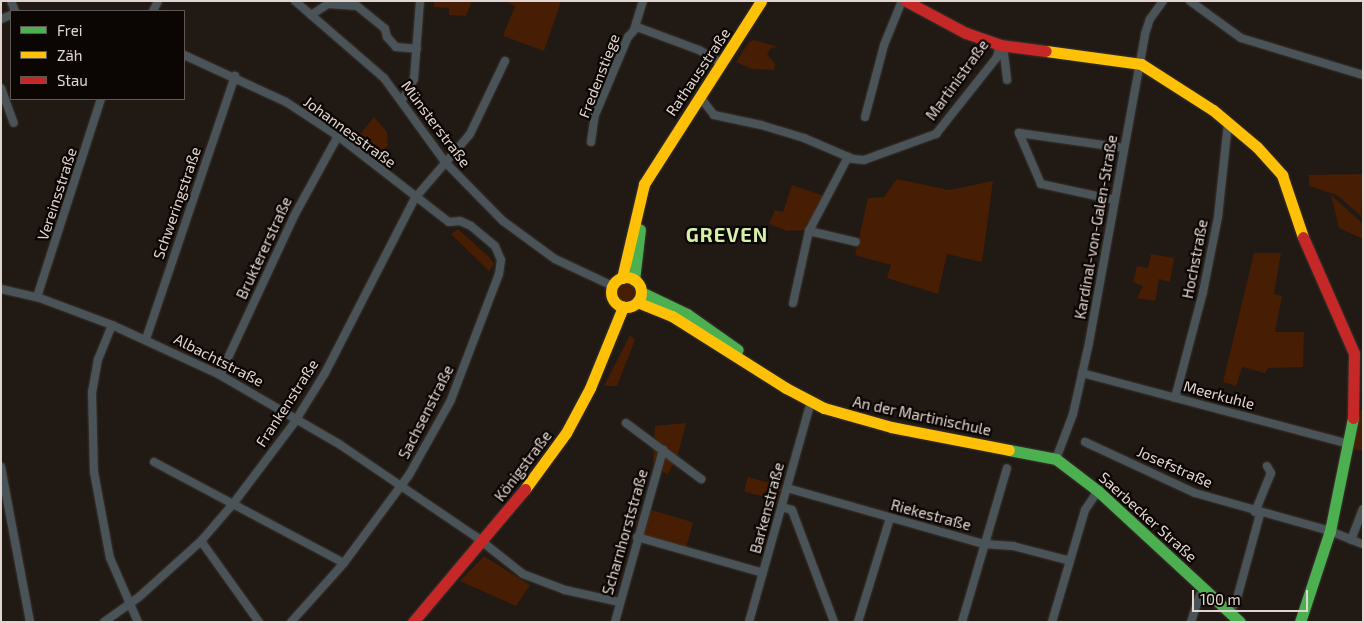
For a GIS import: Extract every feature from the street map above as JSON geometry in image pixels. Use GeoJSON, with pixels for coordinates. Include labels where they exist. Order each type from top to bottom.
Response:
{"type":"FeatureCollection","features":[{"type":"Feature","properties":{"kind":"street","name":"Münsterstraße"},"geometry":{"type":"LineString","coordinates":[[295,1],[384,78],[402,100],[445,162],[503,221],[529,242],[555,259],[617,282]]}},
{"type":"Feature","properties":{"kind":"street"},"geometry":{"type":"LineString","coordinates":[[402,100],[414,79],[420,1]]}},
{"type":"Feature","properties":{"kind":"street"},"geometry":{"type":"LineString","coordinates":[[634,30],[643,1]]}},
{"type":"Feature","properties":{"kind":"street","name":"Rathausstraße"},"geometry":{"type":"LineString","coordinates":[[647,185],[658,159],[723,64],[761,1]]}},
{"type":"Feature","properties":{"kind":"street"},"geometry":{"type":"LineString","coordinates":[[865,117],[884,45],[902,1]]}},
{"type":"Feature","properties":{"kind":"street"},"geometry":{"type":"LineString","coordinates":[[906,1],[966,33],[1001,46],[1007,80]]}},
{"type":"Feature","properties":{"kind":"street","name":"Kardinal-von-Galen-Straße"},"geometry":{"type":"LineString","coordinates":[[1056,459],[1073,414],[1082,373],[1147,26],[1163,1]]}},
{"type":"Feature","properties":{"kind":"street"},"geometry":{"type":"LineString","coordinates":[[1190,1],[1241,38],[1363,75]]}},
{"type":"Feature","properties":{"kind":"street"},"geometry":{"type":"LineString","coordinates":[[312,15],[328,4],[357,6],[384,29],[387,37],[396,47],[417,49]]}},
{"type":"Feature","properties":{"kind":"street","name":"Fredenstiege"},"geometry":{"type":"LineString","coordinates":[[591,142],[595,115],[628,37],[634,30],[641,27],[665,36],[699,50],[723,64]]}},
{"type":"Feature","properties":{"kind":"street","name":"Martinistraße"},"geometry":{"type":"LineString","coordinates":[[700,98],[714,115],[804,138],[848,157],[864,160],[885,155],[936,134],[997,57],[1001,46],[1141,64]]}},
{"type":"Feature","properties":{"kind":"street","name":"Johannesstraße"},"geometry":{"type":"LineString","coordinates":[[185,54],[235,76],[286,102],[338,136],[415,198]]}},
{"type":"Feature","properties":{"kind":"street","name":"Frankenstraße"},"geometry":{"type":"LineString","coordinates":[[104,622],[129,604],[201,540],[233,504],[297,418],[325,373],[415,198],[445,162],[453,157],[470,134],[505,61]]}},
{"type":"Feature","properties":{"kind":"street"},"geometry":{"type":"LineString","coordinates":[[1141,64],[1228,123],[1257,147],[1282,175],[1307,246],[1358,354],[1359,407],[1348,444],[1330,531],[1300,622]]}},
{"type":"Feature","properties":{"kind":"street","name":"Schweringstraße"},"geometry":{"type":"LineString","coordinates":[[146,339],[235,76]]}},
{"type":"Feature","properties":{"kind":"street"},"geometry":{"type":"LineString","coordinates":[[1,88],[14,123]]}},
{"type":"Feature","properties":{"kind":"street","name":"Vereinsstraße"},"geometry":{"type":"LineString","coordinates":[[37,296],[101,100]]}},
{"type":"Feature","properties":{"kind":"street","name":"Hochstraße"},"geometry":{"type":"LineString","coordinates":[[1175,398],[1209,264],[1228,123]]}},
{"type":"Feature","properties":{"kind":"street"},"geometry":{"type":"LineString","coordinates":[[1115,200],[1041,184],[1021,142],[1019,133],[1124,148]]}},
{"type":"Feature","properties":{"kind":"street","name":"Bruktererstraße"},"geometry":{"type":"LineString","coordinates":[[220,375],[294,216],[338,136]]}},
{"type":"Feature","properties":{"kind":"street"},"geometry":{"type":"LineString","coordinates":[[794,303],[809,232],[848,157]]}},
{"type":"Feature","properties":{"kind":"street"},"geometry":{"type":"LineString","coordinates":[[647,185],[634,280],[639,297],[623,307],[612,299],[647,185]]}},
{"type":"Feature","properties":{"kind":"street","name":"Sachsenstraße"},"geometry":{"type":"LineString","coordinates":[[291,622],[344,563],[402,486],[451,400],[500,271],[502,260],[495,246],[470,226],[460,221],[449,222],[415,198]]}},
{"type":"Feature","properties":{"kind":"street"},"geometry":{"type":"LineString","coordinates":[[809,232],[856,242]]}},
{"type":"Feature","properties":{"kind":"street"},"geometry":{"type":"LineString","coordinates":[[617,282],[634,280]]}},
{"type":"Feature","properties":{"kind":"street","name":"Albachtstraße"},"geometry":{"type":"LineString","coordinates":[[1,289],[37,296],[112,325],[146,339],[220,375],[297,418],[402,486],[482,542],[523,574],[565,590],[619,602]]}},
{"type":"Feature","properties":{"kind":"street","name":"An der Martinischule"},"geometry":{"type":"LineString","coordinates":[[639,297],[687,314],[715,332],[762,372],[811,402],[863,421],[1056,459]]}},
{"type":"Feature","properties":{"kind":"street","name":"Königstraße"},"geometry":{"type":"LineString","coordinates":[[413,622],[544,466],[566,433],[594,380],[623,307]]}},
{"type":"Feature","properties":{"kind":"street"},"geometry":{"type":"LineString","coordinates":[[112,325],[98,359],[92,392],[94,472],[110,558],[138,622]]}},
{"type":"Feature","properties":{"kind":"street","name":"Meerkuhle"},"geometry":{"type":"LineString","coordinates":[[1082,373],[1348,444]]}},
{"type":"Feature","properties":{"kind":"street","name":"Barkenstraße"},"geometry":{"type":"LineString","coordinates":[[749,622],[811,402]]}},
{"type":"Feature","properties":{"kind":"street"},"geometry":{"type":"LineString","coordinates":[[626,422],[701,479]]}},
{"type":"Feature","properties":{"kind":"street","name":"Josefstraße"},"geometry":{"type":"LineString","coordinates":[[1085,442],[1194,493],[1257,513],[1330,531],[1363,544]]}},
{"type":"Feature","properties":{"kind":"street","name":"Scharnhorststraße"},"geometry":{"type":"LineString","coordinates":[[615,622],[637,537],[663,450]]}},
{"type":"Feature","properties":{"kind":"street","name":"Saerbecker Straße"},"geometry":{"type":"LineString","coordinates":[[1056,459],[1098,491],[1240,622]]}},
{"type":"Feature","properties":{"kind":"street"},"geometry":{"type":"LineString","coordinates":[[154,462],[344,563]]}},
{"type":"Feature","properties":{"kind":"street"},"geometry":{"type":"LineString","coordinates":[[1229,612],[1236,602],[1257,513],[1271,472],[1267,466]]}},
{"type":"Feature","properties":{"kind":"street"},"geometry":{"type":"LineString","coordinates":[[1,467],[30,622]]}},
{"type":"Feature","properties":{"kind":"street"},"geometry":{"type":"LineString","coordinates":[[962,622],[1007,468]]}},
{"type":"Feature","properties":{"kind":"street","name":"Riekestraße"},"geometry":{"type":"LineString","coordinates":[[787,488],[984,544],[1013,546],[1070,561]]}},
{"type":"Feature","properties":{"kind":"street"},"geometry":{"type":"LineString","coordinates":[[1052,622],[1085,510],[1098,491]]}},
{"type":"Feature","properties":{"kind":"street"},"geometry":{"type":"LineString","coordinates":[[782,507],[792,510],[834,622]]}},
{"type":"Feature","properties":{"kind":"street"},"geometry":{"type":"LineString","coordinates":[[1351,540],[1363,509]]}},
{"type":"Feature","properties":{"kind":"street"},"geometry":{"type":"LineString","coordinates":[[858,622],[890,518]]}},
{"type":"Feature","properties":{"kind":"street"},"geometry":{"type":"LineString","coordinates":[[637,537],[764,573]]}},
{"type":"Feature","properties":{"kind":"street"},"geometry":{"type":"LineString","coordinates":[[201,540],[259,622]]}},
{"type":"Feature","properties":{"kind":"street"},"geometry":{"type":"LineString","coordinates":[[1191,622],[1205,590]]}},
{"type":"Feature","properties":{"kind":"shaded area"},"geometry":{"type":"Polygon","coordinates":[[[434,1],[472,1],[466,16],[449,15],[449,8],[434,7],[434,1]]]}},
{"type":"Feature","properties":{"kind":"shaded area"},"geometry":{"type":"Polygon","coordinates":[[[505,1],[561,1],[544,51],[503,36],[515,6],[505,1]]]}},
{"type":"Feature","properties":{"kind":"shaded area"},"geometry":{"type":"Polygon","coordinates":[[[754,40],[778,47],[771,48],[767,54],[775,64],[774,70],[752,69],[736,62],[749,42],[754,40]]]}},
{"type":"Feature","properties":{"kind":"shaded area"},"geometry":{"type":"Polygon","coordinates":[[[374,117],[387,132],[388,145],[381,154],[359,136],[374,117]]]}},
{"type":"Feature","properties":{"kind":"shaded area"},"geometry":{"type":"Polygon","coordinates":[[[1363,174],[1361,216],[1337,195],[1309,186],[1309,175],[1363,174]]]}},
{"type":"Feature","properties":{"kind":"shaded area"},"geometry":{"type":"Polygon","coordinates":[[[897,179],[949,190],[993,181],[982,262],[947,254],[938,294],[887,278],[891,265],[855,255],[868,198],[884,197],[897,179]]]}},
{"type":"Feature","properties":{"kind":"shaded area"},"geometry":{"type":"Polygon","coordinates":[[[792,185],[824,196],[805,230],[787,231],[769,224],[775,210],[783,212],[792,185]]]}},
{"type":"Feature","properties":{"kind":"shaded area"},"geometry":{"type":"Polygon","coordinates":[[[1331,195],[1363,224],[1363,239],[1339,228],[1331,195]]]}},
{"type":"Feature","properties":{"kind":"shaded area"},"geometry":{"type":"Polygon","coordinates":[[[458,229],[489,257],[494,264],[489,271],[451,234],[458,229]]]}},
{"type":"Feature","properties":{"kind":"shaded area"},"geometry":{"type":"Polygon","coordinates":[[[1254,253],[1281,253],[1274,294],[1282,296],[1275,332],[1304,332],[1303,367],[1268,368],[1265,373],[1242,367],[1236,386],[1223,382],[1254,253]]]}},
{"type":"Feature","properties":{"kind":"shaded area"},"geometry":{"type":"Polygon","coordinates":[[[1151,254],[1174,258],[1170,282],[1159,279],[1155,301],[1137,298],[1143,286],[1133,282],[1137,266],[1148,268],[1151,254]]]}},
{"type":"Feature","properties":{"kind":"shaded area"},"geometry":{"type":"Polygon","coordinates":[[[626,283],[633,285],[635,292],[633,299],[626,301],[619,299],[617,292],[619,285],[626,283]]]}},
{"type":"Feature","properties":{"kind":"shaded area"},"geometry":{"type":"Polygon","coordinates":[[[630,335],[635,340],[617,386],[604,386],[630,335]]]}},
{"type":"Feature","properties":{"kind":"shaded area"},"geometry":{"type":"Polygon","coordinates":[[[1360,410],[1363,411],[1363,451],[1351,449],[1360,410]]]}},
{"type":"Feature","properties":{"kind":"shaded area"},"geometry":{"type":"Polygon","coordinates":[[[686,423],[677,458],[667,475],[653,462],[655,426],[686,423]]]}},
{"type":"Feature","properties":{"kind":"shaded area"},"geometry":{"type":"Polygon","coordinates":[[[748,477],[782,486],[778,501],[744,491],[748,477]]]}},
{"type":"Feature","properties":{"kind":"shaded area"},"geometry":{"type":"Polygon","coordinates":[[[651,510],[693,522],[686,548],[644,536],[651,510]]]}},
{"type":"Feature","properties":{"kind":"shaded area"},"geometry":{"type":"Polygon","coordinates":[[[484,556],[530,585],[516,606],[460,581],[484,556]]]}},
{"type":"Feature","properties":{"kind":"traffic: fast"},"geometry":{"type":"LineString","coordinates":[[634,280],[640,229]]}},
{"type":"Feature","properties":{"kind":"traffic: fast"},"geometry":{"type":"LineString","coordinates":[[641,292],[687,314],[738,350]]}},
{"type":"Feature","properties":{"kind":"traffic: fast"},"geometry":{"type":"LineString","coordinates":[[1300,622],[1330,531],[1353,418]]}},
{"type":"Feature","properties":{"kind":"traffic: fast"},"geometry":{"type":"LineString","coordinates":[[1009,450],[1056,459],[1098,491],[1240,622]]}},
{"type":"Feature","properties":{"kind":"traffic: slow"},"geometry":{"type":"LineString","coordinates":[[622,278],[644,184],[761,1]]}},
{"type":"Feature","properties":{"kind":"traffic: slow"},"geometry":{"type":"LineString","coordinates":[[1046,51],[1141,64],[1213,110],[1257,147],[1282,175],[1303,237]]}},
{"type":"Feature","properties":{"kind":"traffic: slow"},"geometry":{"type":"LineString","coordinates":[[626,277],[632,278],[640,286],[641,292],[640,298],[632,306],[626,307],[620,306],[612,298],[611,292],[612,286],[620,278],[626,277]]}},
{"type":"Feature","properties":{"kind":"traffic: slow"},"geometry":{"type":"LineString","coordinates":[[637,302],[672,316],[786,388],[824,408],[891,427],[1009,450]]}},
{"type":"Feature","properties":{"kind":"traffic: slow"},"geometry":{"type":"LineString","coordinates":[[525,489],[566,433],[590,388],[623,307]]}},
{"type":"Feature","properties":{"kind":"traffic: jam"},"geometry":{"type":"LineString","coordinates":[[906,1],[966,33],[1000,45],[1046,51]]}},
{"type":"Feature","properties":{"kind":"traffic: jam"},"geometry":{"type":"LineString","coordinates":[[1303,237],[1354,353],[1353,418]]}},
{"type":"Feature","properties":{"kind":"traffic: jam"},"geometry":{"type":"LineString","coordinates":[[413,622],[525,489]]}},
{"type":"Feature","properties":{"kind":"district","name":"GREVEN"},"geometry":{"type":"Point","coordinates":[727,234]}}]}
